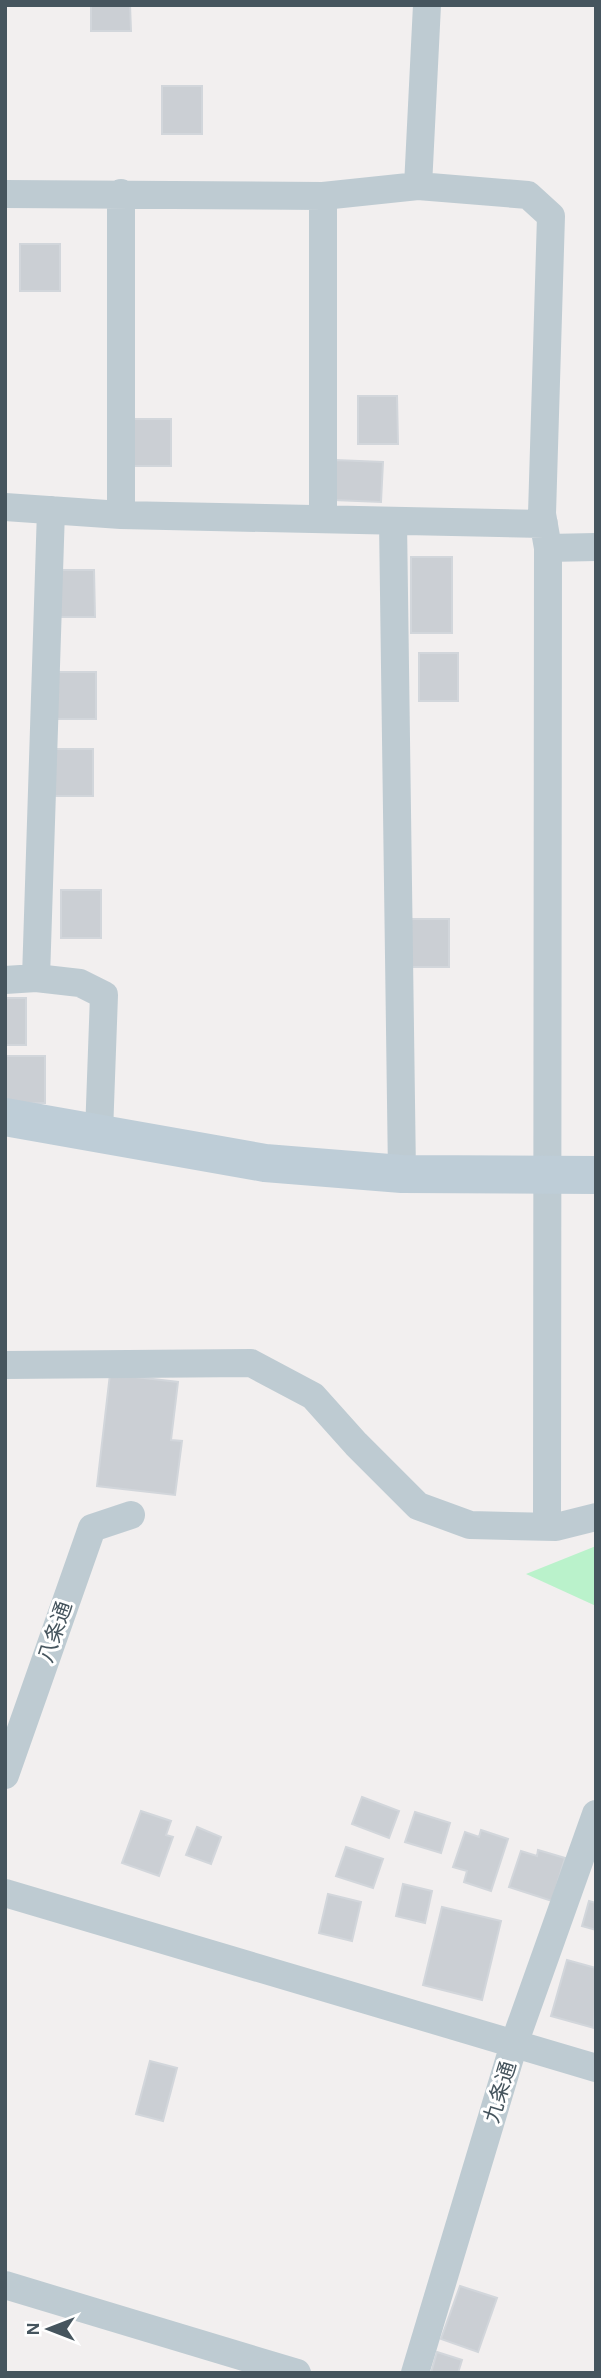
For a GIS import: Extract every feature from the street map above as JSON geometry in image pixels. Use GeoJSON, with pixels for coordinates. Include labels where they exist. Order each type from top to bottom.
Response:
{"type":"FeatureCollection","features":[{"type":"Feature","properties":{"kind":"street"},"geometry":{"type":"LineString","coordinates":[[418,186],[427,5]]}},
{"type":"Feature","properties":{"kind":"street"},"geometry":{"type":"LineString","coordinates":[[5,194],[323,195],[418,186],[528,195],[551,216],[542,514],[546,536],[547,1527]]}},
{"type":"Feature","properties":{"kind":"street"},"geometry":{"type":"LineString","coordinates":[[121,193],[121,515]]}},
{"type":"Feature","properties":{"kind":"street"},"geometry":{"type":"LineString","coordinates":[[323,195],[323,519]]}},
{"type":"Feature","properties":{"kind":"street"},"geometry":{"type":"LineString","coordinates":[[5,507],[121,515],[393,521],[546,536],[596,547]]}},
{"type":"Feature","properties":{"kind":"street"},"geometry":{"type":"LineString","coordinates":[[36,978],[51,510]]}},
{"type":"Feature","properties":{"kind":"street"},"geometry":{"type":"LineString","coordinates":[[393,521],[402,1174]]}},
{"type":"Feature","properties":{"kind":"street"},"geometry":{"type":"LineString","coordinates":[[5,980],[36,978],[80,983],[103,995],[99,1133]]}},
{"type":"Feature","properties":{"kind":"street"},"geometry":{"type":"LineString","coordinates":[[5,1117],[265,1163],[402,1174],[596,1175]]}},
{"type":"Feature","properties":{"kind":"street"},"geometry":{"type":"LineString","coordinates":[[5,1364],[251,1363],[313,1396],[418,1506],[470,1525],[547,1527],[596,1517]]}},
{"type":"Feature","properties":{"kind":"street","name":"八条通"},"geometry":{"type":"LineString","coordinates":[[5,1775],[92,1528],[131,1515]]}},
{"type":"Feature","properties":{"kind":"street","name":"九条通"},"geometry":{"type":"LineString","coordinates":[[415,2373],[514,2044],[596,1814]]}},
{"type":"Feature","properties":{"kind":"street"},"geometry":{"type":"LineString","coordinates":[[5,1893],[596,2068]]}},
{"type":"Feature","properties":{"kind":"street"},"geometry":{"type":"LineString","coordinates":[[5,2285],[297,2373]]}},
{"type":"Feature","properties":{"kind":"green space"},"geometry":{"type":"Polygon","coordinates":[[[596,1546],[596,1606],[526,1574],[596,1546]]]}},
{"type":"Feature","properties":{"kind":"building"},"geometry":{"type":"Polygon","coordinates":[[[91,5],[130,5],[131,31],[91,31],[91,5]]]}},
{"type":"Feature","properties":{"kind":"building"},"geometry":{"type":"Polygon","coordinates":[[[162,86],[202,86],[202,134],[162,134],[162,86]]]}},
{"type":"Feature","properties":{"kind":"building"},"geometry":{"type":"Polygon","coordinates":[[[20,244],[60,244],[60,291],[20,291],[20,244]]]}},
{"type":"Feature","properties":{"kind":"building"},"geometry":{"type":"Polygon","coordinates":[[[358,396],[397,396],[398,444],[358,444],[358,396]]]}},
{"type":"Feature","properties":{"kind":"building"},"geometry":{"type":"Polygon","coordinates":[[[131,419],[171,419],[171,466],[131,466],[131,419]]]}},
{"type":"Feature","properties":{"kind":"building"},"geometry":{"type":"Polygon","coordinates":[[[335,460],[383,462],[381,502],[334,500],[335,460]]]}},
{"type":"Feature","properties":{"kind":"building"},"geometry":{"type":"Polygon","coordinates":[[[411,557],[452,557],[452,633],[411,633],[411,557]]]}},
{"type":"Feature","properties":{"kind":"building"},"geometry":{"type":"Polygon","coordinates":[[[55,570],[94,570],[95,617],[55,617],[55,570]]]}},
{"type":"Feature","properties":{"kind":"building"},"geometry":{"type":"Polygon","coordinates":[[[419,653],[458,653],[458,701],[419,701],[419,653]]]}},
{"type":"Feature","properties":{"kind":"building"},"geometry":{"type":"Polygon","coordinates":[[[56,672],[96,672],[96,719],[56,719],[56,672]]]}},
{"type":"Feature","properties":{"kind":"building"},"geometry":{"type":"Polygon","coordinates":[[[53,749],[93,749],[93,796],[54,796],[53,749]]]}},
{"type":"Feature","properties":{"kind":"building"},"geometry":{"type":"Polygon","coordinates":[[[61,890],[101,890],[101,938],[61,938],[61,890]]]}},
{"type":"Feature","properties":{"kind":"building"},"geometry":{"type":"Polygon","coordinates":[[[409,919],[449,919],[449,967],[409,967],[409,919]]]}},
{"type":"Feature","properties":{"kind":"building"},"geometry":{"type":"Polygon","coordinates":[[[5,998],[26,998],[26,1045],[5,1045],[5,998]]]}},
{"type":"Feature","properties":{"kind":"building"},"geometry":{"type":"Polygon","coordinates":[[[5,1056],[45,1056],[45,1103],[6,1104],[5,1056]]]}},
{"type":"Feature","properties":{"kind":"building"},"geometry":{"type":"Polygon","coordinates":[[[110,1374],[178,1382],[171,1440],[182,1441],[175,1495],[97,1486],[110,1374]]]}},
{"type":"Feature","properties":{"kind":"building"},"geometry":{"type":"Polygon","coordinates":[[[362,1797],[399,1811],[389,1838],[352,1824],[362,1797]]]}},
{"type":"Feature","properties":{"kind":"building"},"geometry":{"type":"Polygon","coordinates":[[[141,1811],[171,1821],[166,1835],[173,1837],[159,1876],[122,1863],[141,1811]]]}},
{"type":"Feature","properties":{"kind":"building"},"geometry":{"type":"Polygon","coordinates":[[[415,1812],[450,1823],[441,1853],[405,1842],[415,1812]]]}},
{"type":"Feature","properties":{"kind":"building"},"geometry":{"type":"Polygon","coordinates":[[[197,1827],[221,1837],[211,1864],[186,1855],[197,1827]]]}},
{"type":"Feature","properties":{"kind":"building"},"geometry":{"type":"Polygon","coordinates":[[[481,1830],[508,1839],[491,1891],[464,1882],[467,1871],[453,1867],[465,1832],[479,1837],[481,1830]]]}},
{"type":"Feature","properties":{"kind":"building"},"geometry":{"type":"Polygon","coordinates":[[[346,1847],[383,1859],[373,1888],[336,1876],[346,1847]]]}},
{"type":"Feature","properties":{"kind":"building"},"geometry":{"type":"Polygon","coordinates":[[[538,1850],[565,1858],[552,1901],[509,1887],[521,1851],[537,1856],[538,1850]]]}},
{"type":"Feature","properties":{"kind":"building"},"geometry":{"type":"Polygon","coordinates":[[[403,1884],[432,1891],[425,1923],[396,1916],[403,1884]]]}},
{"type":"Feature","properties":{"kind":"building"},"geometry":{"type":"Polygon","coordinates":[[[328,1894],[361,1902],[352,1941],[319,1933],[328,1894]]]}},
{"type":"Feature","properties":{"kind":"building"},"geometry":{"type":"Polygon","coordinates":[[[589,1901],[596,1903],[596,1930],[582,1926],[589,1901]]]}},
{"type":"Feature","properties":{"kind":"building"},"geometry":{"type":"Polygon","coordinates":[[[442,1907],[501,1921],[482,2000],[423,1985],[442,1907]]]}},
{"type":"Feature","properties":{"kind":"building"},"geometry":{"type":"Polygon","coordinates":[[[567,1960],[596,1968],[594,2028],[551,2016],[567,1960]]]}},
{"type":"Feature","properties":{"kind":"building"},"geometry":{"type":"Polygon","coordinates":[[[150,2061],[177,2068],[163,2121],[136,2114],[150,2061]]]}},
{"type":"Feature","properties":{"kind":"building"},"geometry":{"type":"Polygon","coordinates":[[[460,2286],[497,2298],[478,2352],[441,2339],[460,2286]]]}},
{"type":"Feature","properties":{"kind":"building"},"geometry":{"type":"Polygon","coordinates":[[[437,2352],[462,2360],[458,2373],[431,2373],[437,2352]]]}}]}
